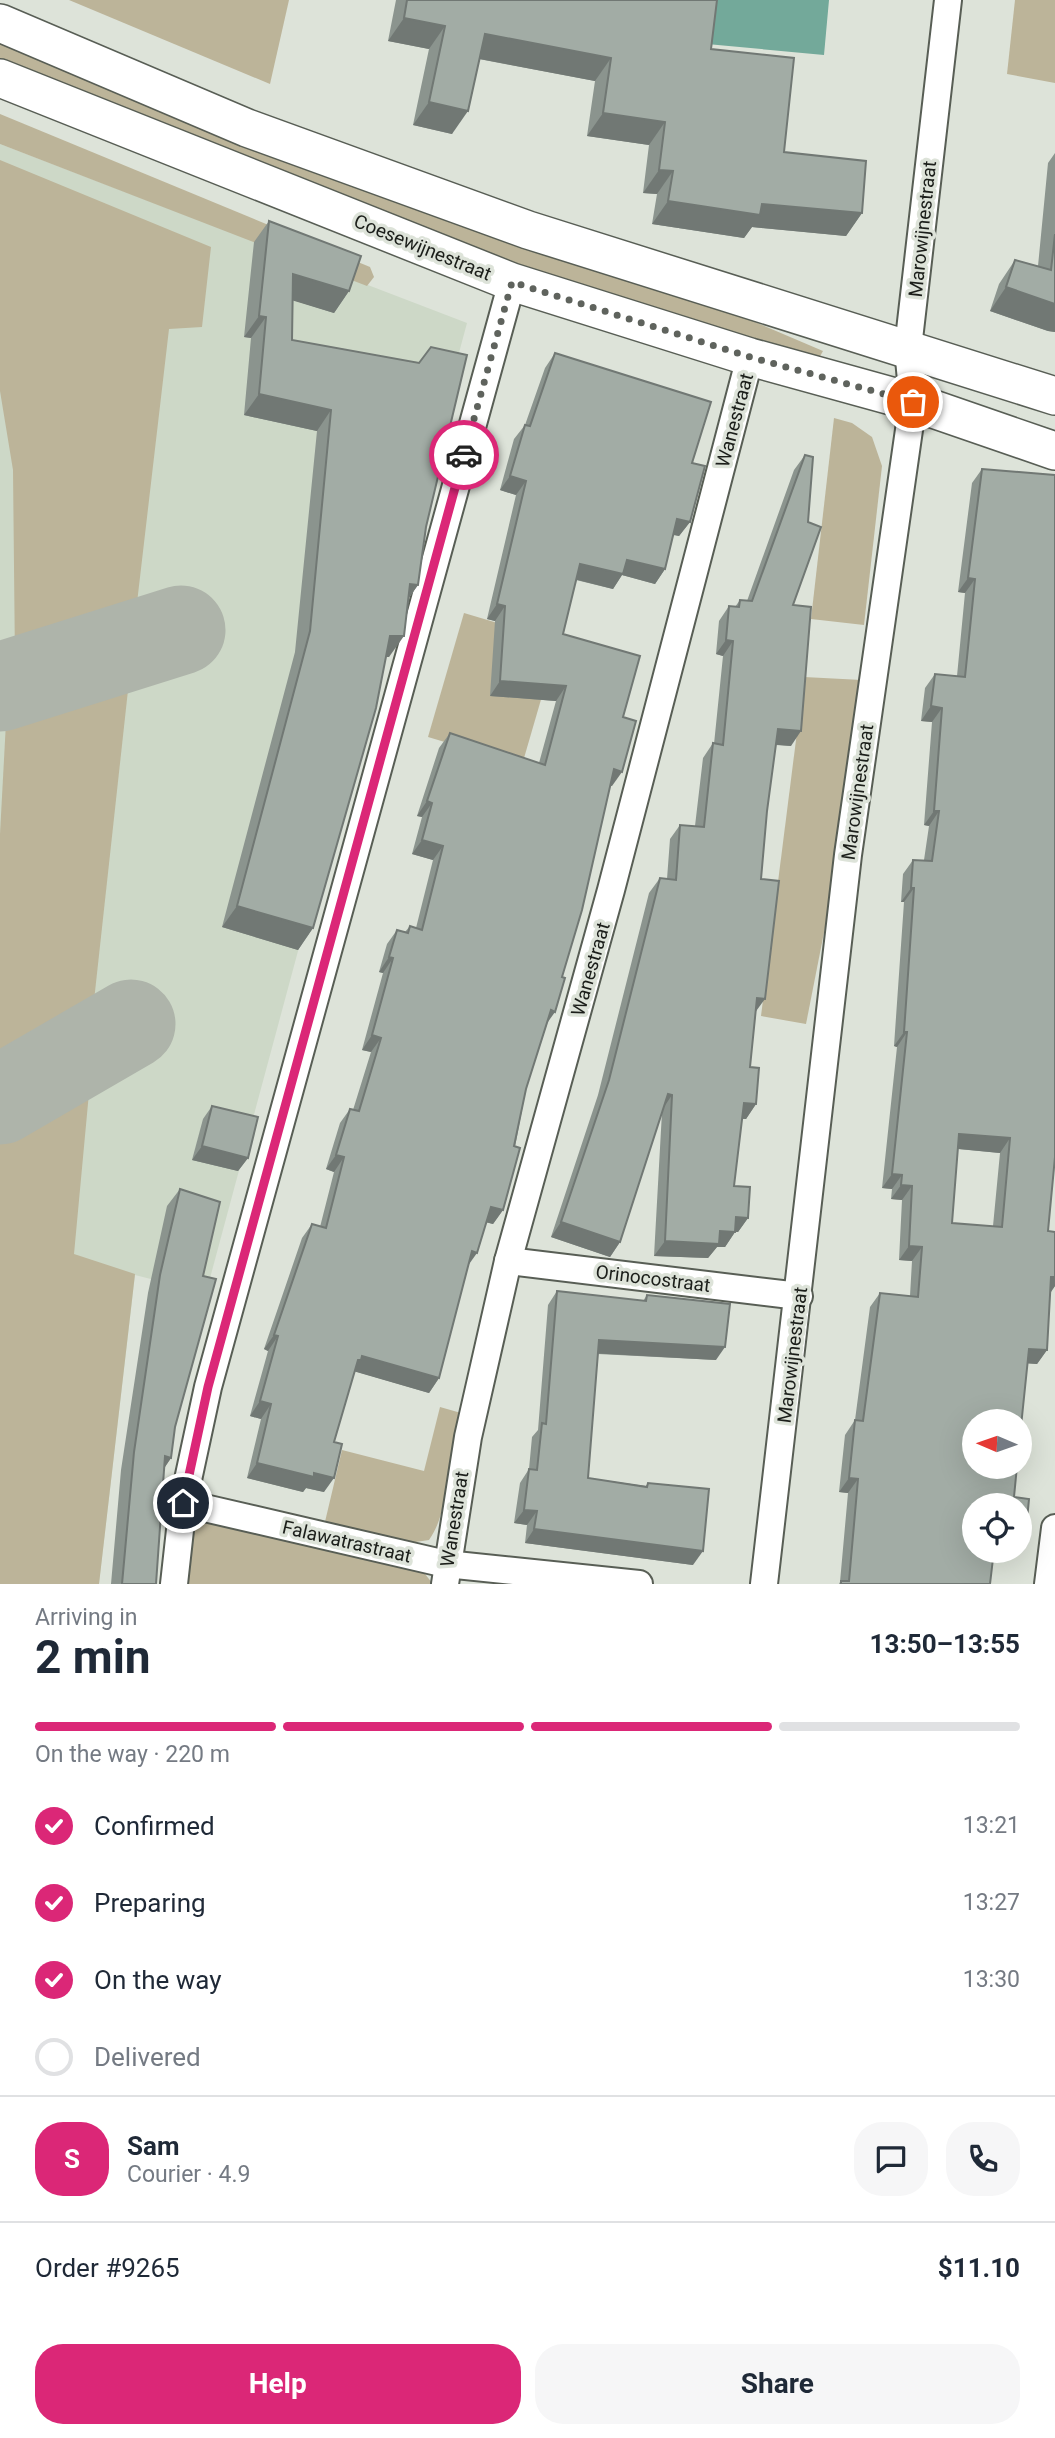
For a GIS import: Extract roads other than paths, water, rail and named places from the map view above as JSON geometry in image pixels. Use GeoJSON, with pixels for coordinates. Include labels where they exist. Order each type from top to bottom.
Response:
{"type":"FeatureCollection","features":[{"type":"Feature","properties":{"kind":"main road"},"geometry":{"type":"LineString","coordinates":[[0,23],[247,128],[528,230],[1055,396]]}},
{"type":"Feature","properties":{"kind":"main road","name":"Coesewijnestraat"},"geometry":{"type":"LineString","coordinates":[[0,78],[512,282],[750,357],[913,402],[1055,451]]}},
{"type":"Feature","properties":{"kind":"street","name":"Marowijnestraat"},"geometry":{"type":"LineString","coordinates":[[764,1584],[848,855],[913,402],[908,348],[948,0]]}},
{"type":"Feature","properties":{"kind":"street"},"geometry":{"type":"LineString","coordinates":[[174,1584],[183,1503],[208,1387],[512,282]]}},
{"type":"Feature","properties":{"kind":"street","name":"Wanestraat"},"geometry":{"type":"LineString","coordinates":[[445,1574],[468,1437],[508,1261],[611,890],[750,357]]}},
{"type":"Feature","properties":{"kind":"street","name":"Orinocostraat"},"geometry":{"type":"LineString","coordinates":[[508,1261],[799,1296]]}},
{"type":"Feature","properties":{"kind":"street","name":"Falawatrastraat"},"geometry":{"type":"LineString","coordinates":[[183,1503],[445,1574],[639,1584]]}},
{"type":"Feature","properties":{"kind":"street"},"geometry":{"type":"LineString","coordinates":[[1048,1584],[1055,1528]]}},
{"type":"Feature","properties":{"kind":"water"},"geometry":{"type":"Polygon","coordinates":[[[711,0],[829,0],[824,55],[707,44],[711,0]]]}}]}
